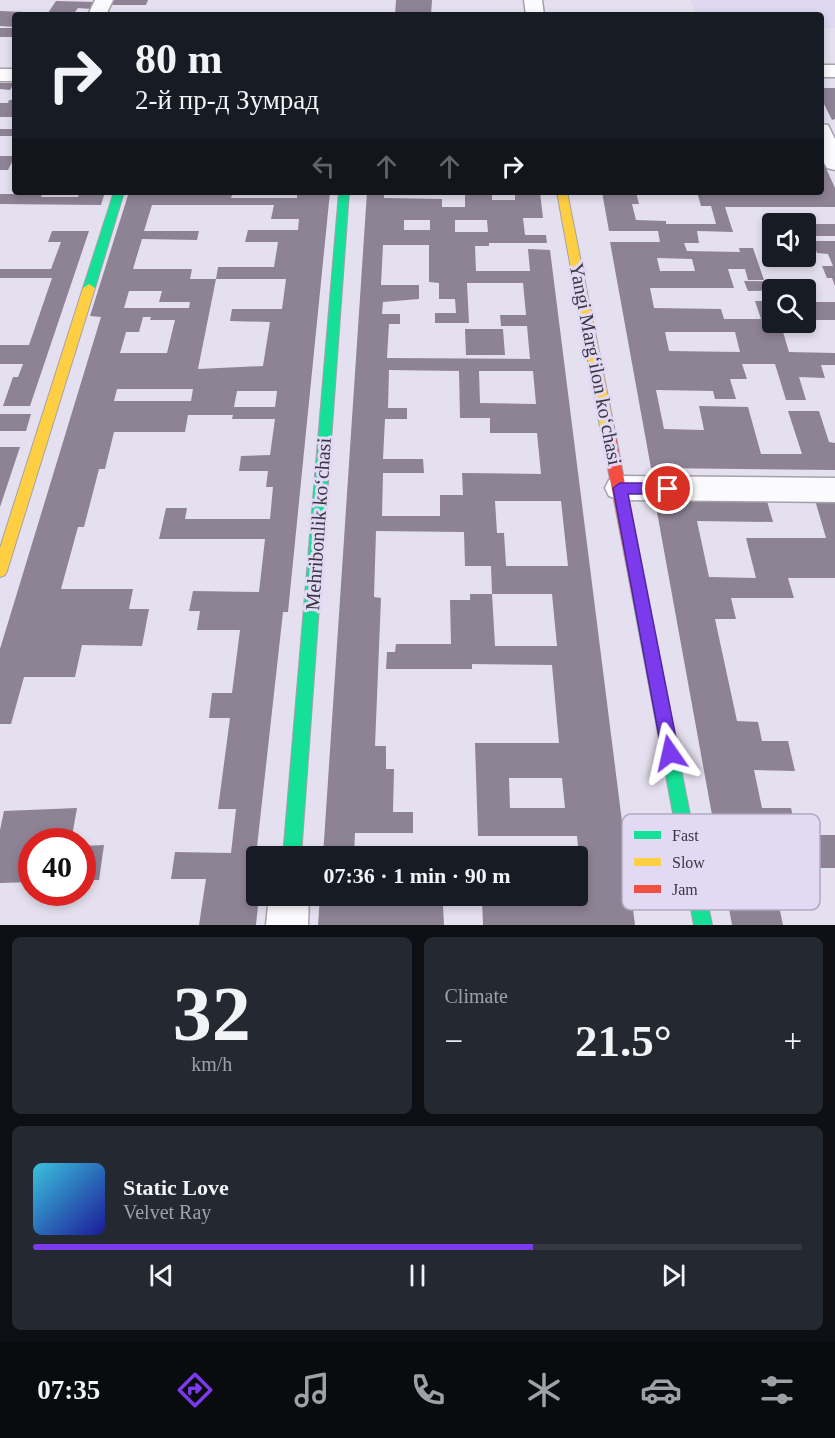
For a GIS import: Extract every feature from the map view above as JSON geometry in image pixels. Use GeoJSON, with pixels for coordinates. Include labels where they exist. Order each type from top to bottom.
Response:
{"type":"FeatureCollection","features":[{"type":"Feature","properties":{"kind":"street"},"geometry":{"type":"LineString","coordinates":[[824,139],[835,162]]}},
{"type":"Feature","properties":{"kind":"street"},"geometry":{"type":"LineString","coordinates":[[0,571],[118,195]]}},
{"type":"Feature","properties":{"kind":"street","name":"Mehribonlik koʻchasi"},"geometry":{"type":"LineString","coordinates":[[293,846],[344,195]]}},
{"type":"Feature","properties":{"kind":"street","name":"Yangi Margʻilon koʻchasi"},"geometry":{"type":"LineString","coordinates":[[563,195],[682,814]]}},
{"type":"Feature","properties":{"kind":"street"},"geometry":{"type":"LineString","coordinates":[[620,488],[835,490]]}},
{"type":"Feature","properties":{"kind":"street"},"geometry":{"type":"LineString","coordinates":[[287,925],[288,906]]}},
{"type":"Feature","properties":{"kind":"street","name":"Yangi Margʻilon koʻchasi"},"geometry":{"type":"LineString","coordinates":[[700,910],[703,925]]}},
{"type":"Feature","properties":{"kind":"shaded area"},"geometry":{"type":"Polygon","coordinates":[[[691,0],[835,0],[835,28],[824,27],[824,12],[695,12],[691,0]]]}},
{"type":"Feature","properties":{"kind":"building"},"geometry":{"type":"Polygon","coordinates":[[[112,0],[148,0],[146,5],[110,5],[112,0]]]}},
{"type":"Feature","properties":{"kind":"building"},"geometry":{"type":"Polygon","coordinates":[[[396,0],[432,0],[431,12],[395,12],[396,0]]]}},
{"type":"Feature","properties":{"kind":"building"},"geometry":{"type":"Polygon","coordinates":[[[56,1],[95,2],[91,9],[78,8],[75,12],[49,12],[56,1]]]}},
{"type":"Feature","properties":{"kind":"building"},"geometry":{"type":"Polygon","coordinates":[[[0,11],[24,12],[12,12],[12,27],[0,26],[0,11]]]}},
{"type":"Feature","properties":{"kind":"building"},"geometry":{"type":"Polygon","coordinates":[[[0,28],[12,28],[12,37],[0,37],[0,28]]]}},
{"type":"Feature","properties":{"kind":"building"},"geometry":{"type":"Polygon","coordinates":[[[0,83],[12,83],[10,90],[0,89],[0,83]]]}},
{"type":"Feature","properties":{"kind":"building"},"geometry":{"type":"Polygon","coordinates":[[[824,88],[835,88],[835,119],[832,120],[824,104],[824,88]]]}},
{"type":"Feature","properties":{"kind":"building"},"geometry":{"type":"Polygon","coordinates":[[[12,100],[12,117],[0,117],[0,103],[8,103],[12,100]]]}},
{"type":"Feature","properties":{"kind":"building"},"geometry":{"type":"Polygon","coordinates":[[[0,129],[12,129],[12,136],[0,136],[0,129]]]}},
{"type":"Feature","properties":{"kind":"building"},"geometry":{"type":"Polygon","coordinates":[[[0,156],[12,156],[8,170],[0,170],[0,156]]]}},
{"type":"Feature","properties":{"kind":"building"},"geometry":{"type":"Polygon","coordinates":[[[824,164],[835,188],[835,207],[725,207],[733,232],[697,231],[699,243],[684,243],[687,251],[740,252],[739,248],[753,248],[764,279],[748,280],[745,269],[728,269],[734,288],[650,288],[654,308],[721,309],[724,319],[761,319],[755,301],[762,301],[762,333],[783,333],[789,352],[835,353],[835,365],[821,365],[825,378],[799,377],[806,400],[786,400],[775,364],[742,364],[747,379],[730,379],[736,399],[715,399],[713,391],[656,390],[664,429],[704,430],[699,406],[748,407],[761,454],[802,454],[788,411],[819,411],[829,442],[835,443],[835,470],[651,468],[610,242],[660,242],[658,231],[609,231],[603,195],[637,195],[639,204],[632,204],[636,220],[666,221],[666,224],[716,224],[711,206],[701,206],[698,195],[824,195],[824,164]],[[657,258],[660,271],[695,271],[692,259],[657,258]],[[665,332],[669,351],[740,352],[735,332],[665,332]]]}},
{"type":"Feature","properties":{"kind":"building"},"geometry":{"type":"Polygon","coordinates":[[[0,194],[42,195],[41,197],[104,195],[101,205],[0,204],[0,194]]]}},
{"type":"Feature","properties":{"kind":"building"},"geometry":{"type":"Polygon","coordinates":[[[128,195],[232,195],[231,198],[297,198],[297,195],[330,195],[288,612],[283,612],[257,846],[246,846],[246,906],[258,906],[256,925],[199,925],[206,879],[171,879],[175,852],[231,853],[236,809],[218,809],[230,718],[209,718],[212,693],[232,693],[240,630],[197,630],[200,611],[189,611],[193,591],[259,592],[265,539],[159,539],[166,508],[187,508],[185,519],[270,519],[273,487],[266,487],[268,471],[239,471],[241,456],[270,455],[275,419],[232,419],[233,415],[188,415],[185,432],[114,432],[105,469],[99,469],[84,527],[78,527],[61,589],[133,589],[129,609],[149,609],[142,646],[82,645],[75,677],[24,677],[11,724],[0,724],[0,649],[101,317],[90,316],[128,195]],[[152,205],[144,231],[199,231],[197,240],[142,239],[133,269],[192,269],[190,279],[216,279],[218,267],[274,267],[278,242],[245,242],[248,230],[298,230],[299,219],[271,219],[274,205],[152,205]],[[216,279],[198,369],[263,366],[270,322],[230,321],[232,309],[282,309],[286,279],[216,279]],[[129,291],[124,308],[189,308],[190,302],[159,302],[162,291],[129,291]],[[143,317],[139,332],[126,332],[120,353],[167,353],[175,320],[150,320],[151,317],[143,317]],[[117,389],[114,401],[191,401],[193,389],[117,389]],[[237,391],[234,407],[275,407],[277,391],[237,391]]]}},
{"type":"Feature","properties":{"kind":"building"},"geometry":{"type":"Polygon","coordinates":[[[367,195],[384,195],[384,198],[442,199],[442,207],[465,207],[465,195],[492,195],[492,200],[515,200],[515,195],[540,195],[543,218],[523,218],[525,235],[546,235],[547,243],[489,243],[489,246],[475,246],[476,271],[530,271],[528,249],[550,250],[622,822],[622,910],[633,910],[635,925],[483,925],[482,906],[588,906],[588,846],[578,846],[577,836],[478,836],[475,743],[559,743],[552,665],[472,664],[472,669],[386,669],[387,652],[395,652],[396,644],[451,644],[450,600],[470,600],[470,594],[492,594],[491,566],[465,566],[464,532],[376,531],[374,597],[381,598],[375,746],[386,746],[386,769],[394,769],[393,812],[413,812],[413,833],[355,833],[354,846],[324,846],[367,195]],[[404,220],[404,230],[430,230],[430,220],[404,220]],[[455,220],[455,232],[488,232],[487,220],[455,220]],[[383,245],[381,285],[419,285],[419,299],[383,302],[382,314],[400,314],[400,324],[389,324],[387,358],[530,359],[527,326],[501,326],[500,315],[526,315],[523,283],[467,283],[469,323],[435,323],[435,313],[456,313],[455,299],[439,299],[439,283],[429,282],[429,245],[383,245]],[[389,370],[388,408],[407,408],[407,419],[385,419],[383,459],[423,459],[424,473],[383,473],[382,516],[440,516],[440,495],[463,495],[462,473],[541,474],[537,433],[490,433],[490,418],[460,418],[459,371],[389,370]],[[479,371],[480,403],[536,404],[533,371],[479,371]],[[495,501],[497,533],[504,533],[506,566],[568,566],[561,501],[495,501]],[[492,594],[495,646],[557,646],[552,594],[492,594]],[[509,778],[510,808],[565,808],[562,778],[509,778]]]}},
{"type":"Feature","properties":{"kind":"building"},"geometry":{"type":"Polygon","coordinates":[[[816,224],[835,224],[835,236],[816,236],[816,224]]]}},
{"type":"Feature","properties":{"kind":"building"},"geometry":{"type":"Polygon","coordinates":[[[52,231],[89,231],[30,406],[3,406],[13,377],[18,377],[23,364],[0,364],[0,345],[29,345],[52,278],[0,278],[0,269],[51,269],[61,242],[48,242],[52,231]]]}},
{"type":"Feature","properties":{"kind":"building"},"geometry":{"type":"Polygon","coordinates":[[[816,241],[835,241],[835,286],[832,278],[827,278],[822,266],[833,266],[828,254],[817,253],[816,241]]]}},
{"type":"Feature","properties":{"kind":"building"},"geometry":{"type":"Polygon","coordinates":[[[744,281],[762,281],[762,291],[748,291],[744,281]]]}},
{"type":"Feature","properties":{"kind":"building"},"geometry":{"type":"Polygon","coordinates":[[[816,302],[835,302],[835,320],[816,320],[816,302]]]}},
{"type":"Feature","properties":{"kind":"building"},"geometry":{"type":"Polygon","coordinates":[[[465,329],[503,329],[505,355],[466,355],[465,329]]]}},
{"type":"Feature","properties":{"kind":"building"},"geometry":{"type":"Polygon","coordinates":[[[0,414],[31,414],[26,431],[0,431],[0,414]]]}},
{"type":"Feature","properties":{"kind":"building"},"geometry":{"type":"Polygon","coordinates":[[[0,447],[20,447],[0,507],[0,447]]]}},
{"type":"Feature","properties":{"kind":"building"},"geometry":{"type":"Polygon","coordinates":[[[815,500],[835,500],[835,578],[788,578],[794,598],[731,598],[736,619],[715,619],[737,721],[758,722],[762,741],[788,741],[795,771],[754,770],[762,808],[791,808],[792,814],[712,814],[655,501],[767,501],[773,522],[697,521],[709,577],[756,578],[746,538],[826,538],[815,500]]]}},
{"type":"Feature","properties":{"kind":"building"},"geometry":{"type":"Polygon","coordinates":[[[77,808],[73,828],[18,828],[18,882],[0,883],[0,830],[4,811],[77,808]]]}},
{"type":"Feature","properties":{"kind":"building"},"geometry":{"type":"Polygon","coordinates":[[[820,835],[835,835],[835,868],[820,868],[820,835]]]}},
{"type":"Feature","properties":{"kind":"building"},"geometry":{"type":"Polygon","coordinates":[[[96,845],[104,845],[99,880],[96,880],[96,845]]]}},
{"type":"Feature","properties":{"kind":"building"},"geometry":{"type":"Polygon","coordinates":[[[319,906],[443,906],[444,925],[318,925],[319,906]]]}},
{"type":"Feature","properties":{"kind":"building"},"geometry":{"type":"Polygon","coordinates":[[[729,910],[780,910],[783,925],[732,925],[729,910]]]}},
{"type":"Feature","properties":{"kind":"traffic: fast"},"geometry":{"type":"LineString","coordinates":[[89,288],[118,195]]}},
{"type":"Feature","properties":{"kind":"traffic: fast"},"geometry":{"type":"LineString","coordinates":[[293,846],[344,195]]}},
{"type":"Feature","properties":{"kind":"traffic: fast"},"geometry":{"type":"LineString","coordinates":[[638,589],[682,814]]}},
{"type":"Feature","properties":{"kind":"traffic: fast"},"geometry":{"type":"LineString","coordinates":[[700,910],[703,925]]}},
{"type":"Feature","properties":{"kind":"traffic: slow"},"geometry":{"type":"LineString","coordinates":[[563,195],[608,432]]}},
{"type":"Feature","properties":{"kind":"traffic: slow"},"geometry":{"type":"LineString","coordinates":[[0,571],[89,288]]}},
{"type":"Feature","properties":{"kind":"traffic: jam"},"geometry":{"type":"LineString","coordinates":[[608,432],[638,589]]}},
{"type":"Feature","properties":{"kind":"route"},"geometry":{"type":"LineString","coordinates":[[668,489],[620,488],[670,753]]}}]}
